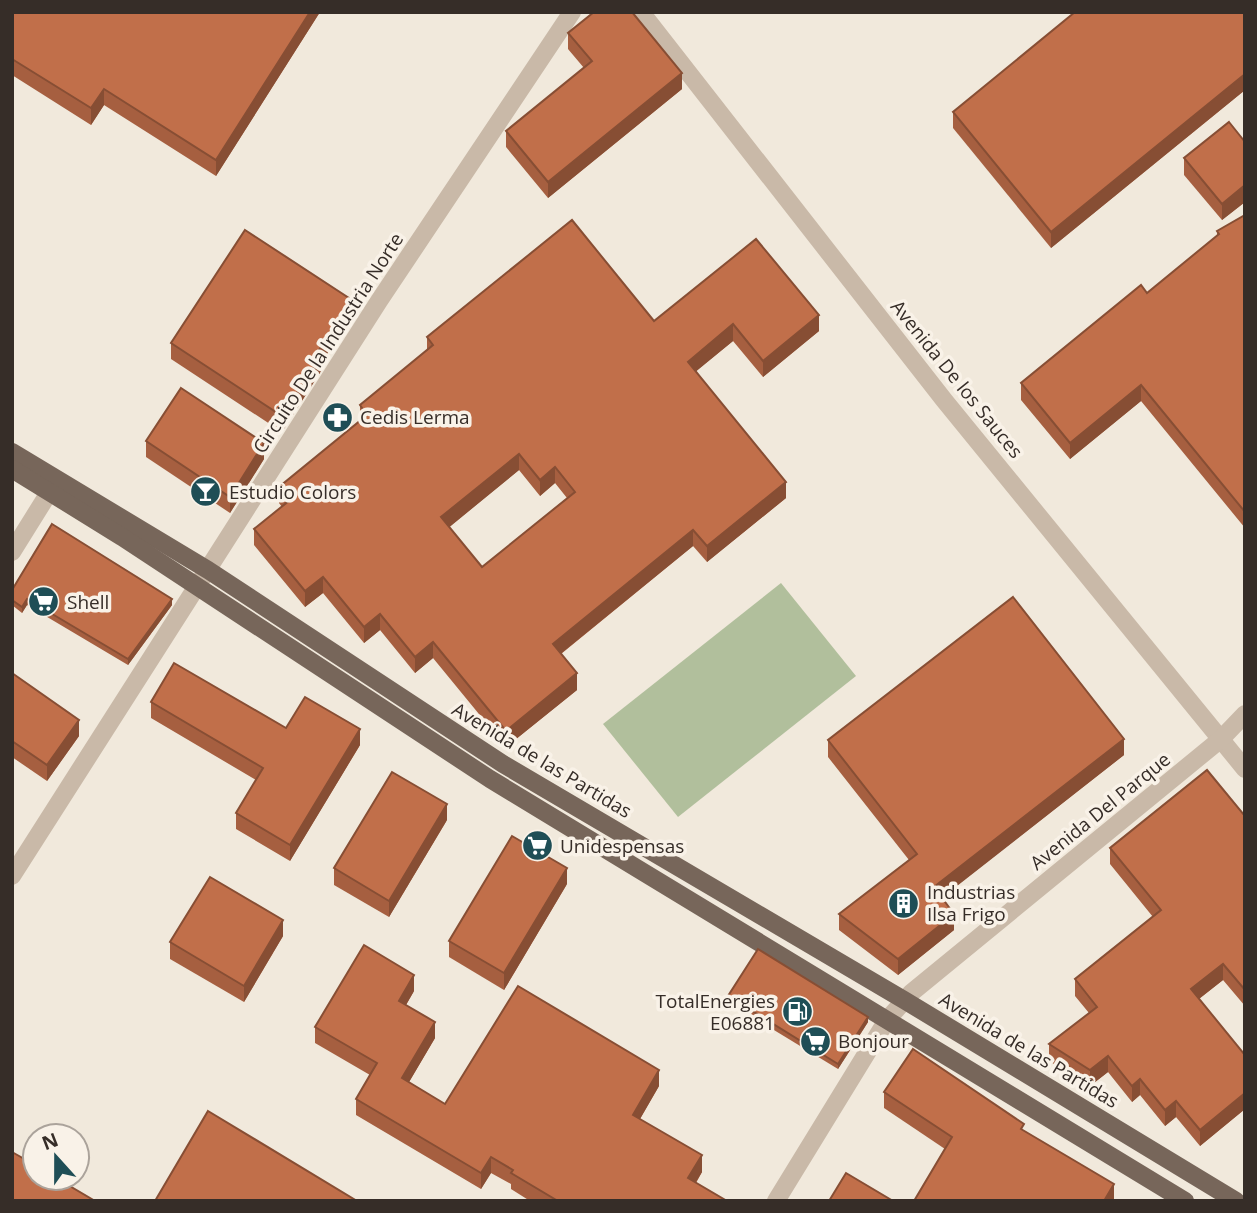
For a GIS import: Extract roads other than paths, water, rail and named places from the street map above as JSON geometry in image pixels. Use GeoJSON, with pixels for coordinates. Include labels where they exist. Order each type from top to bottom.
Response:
{"type":"FeatureCollection","features":[{"type":"Feature","properties":{"kind":"main road","name":"Avenida de las Partidas"},"geometry":{"type":"LineString","coordinates":[[12,452],[208,570],[503,764],[904,1000],[1236,1201]]}},
{"type":"Feature","properties":{"kind":"main road"},"geometry":{"type":"LineString","coordinates":[[12,469],[50,491],[490,779],[1185,1201]]}},
{"type":"Feature","properties":{"kind":"street","name":"Circuito De la Industria Norte"},"geometry":{"type":"LineString","coordinates":[[12,876],[379,301],[572,12]]}},
{"type":"Feature","properties":{"kind":"street","name":"Avenida De los Sauces"},"geometry":{"type":"LineString","coordinates":[[641,12],[944,400],[1245,769]]}},
{"type":"Feature","properties":{"kind":"street"},"geometry":{"type":"LineString","coordinates":[[12,552],[50,491]]}},
{"type":"Feature","properties":{"kind":"street","name":"Avenida Del Parque"},"geometry":{"type":"LineString","coordinates":[[776,1201],[887,1020],[904,1000],[1221,739],[1245,713]]}},
{"type":"Feature","properties":{"kind":"place","name":"Cedis Lerma"},"geometry":{"type":"Point","coordinates":[337,417]}},
{"type":"Feature","properties":{"kind":"place","name":"Estudio Colors"},"geometry":{"type":"Point","coordinates":[206,492]}},
{"type":"Feature","properties":{"kind":"place","name":"Shell"},"geometry":{"type":"Point","coordinates":[44,602]}},
{"type":"Feature","properties":{"kind":"place","name":"Unidespensas"},"geometry":{"type":"Point","coordinates":[537,846]}},
{"type":"Feature","properties":{"kind":"place","name":"Industrias Ilsa Frigo"},"geometry":{"type":"Point","coordinates":[904,903]}},
{"type":"Feature","properties":{"kind":"place","name":"TotalEnergies E06881"},"geometry":{"type":"Point","coordinates":[798,1012]}},
{"type":"Feature","properties":{"kind":"place","name":"Bonjour"},"geometry":{"type":"Point","coordinates":[815,1041]}}]}
